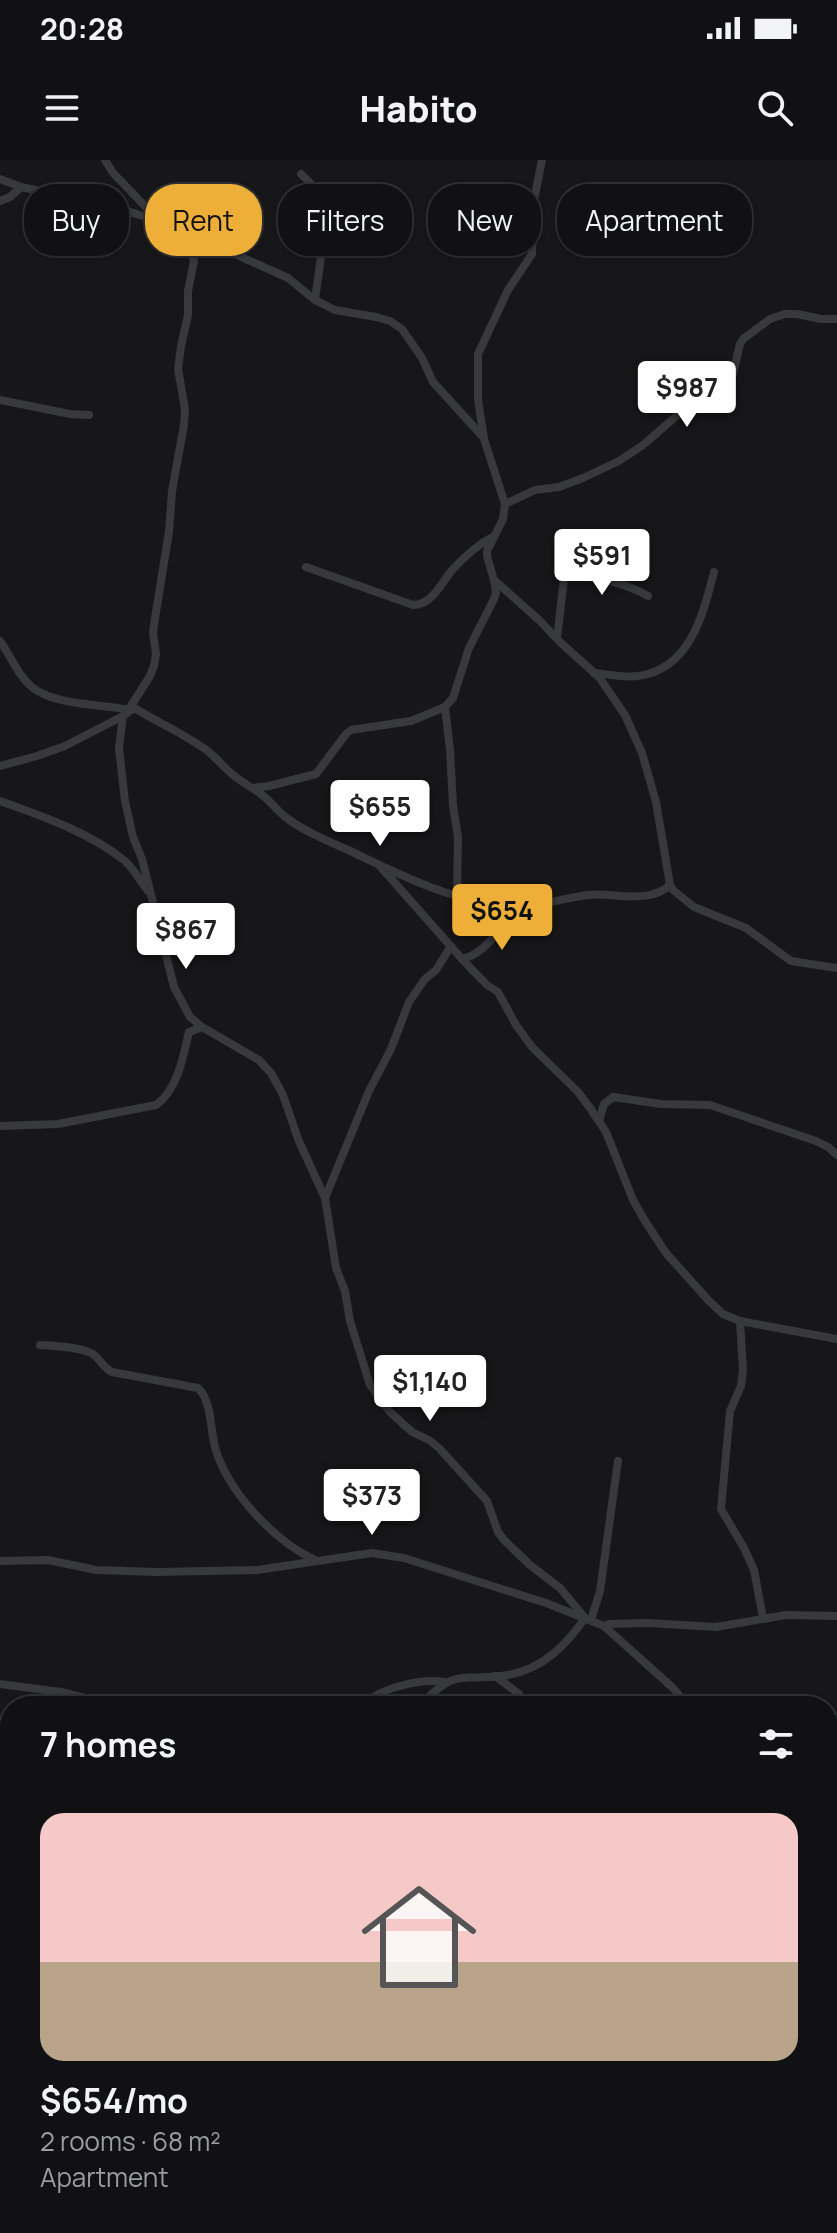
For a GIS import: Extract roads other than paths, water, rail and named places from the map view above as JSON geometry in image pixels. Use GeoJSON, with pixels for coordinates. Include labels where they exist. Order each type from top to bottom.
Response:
{"type":"FeatureCollection","features":[{"type":"Feature","properties":{"kind":"street"},"geometry":{"type":"LineString","coordinates":[[105,160],[113,173],[145,206]]}},
{"type":"Feature","properties":{"kind":"street"},"geometry":{"type":"LineString","coordinates":[[252,788],[316,774],[351,730],[411,721],[445,707],[453,698],[469,648],[496,593],[487,556],[503,519],[505,504],[484,439],[478,400],[478,354],[508,290],[532,254],[533,205],[542,160]]}},
{"type":"Feature","properties":{"kind":"street"},"geometry":{"type":"LineString","coordinates":[[301,174],[325,198],[328,206],[315,300]]}},
{"type":"Feature","properties":{"kind":"street"},"geometry":{"type":"LineString","coordinates":[[0,179],[21,187],[113,206],[145,217]]}},
{"type":"Feature","properties":{"kind":"street"},"geometry":{"type":"LineString","coordinates":[[0,201],[21,187]]}},
{"type":"Feature","properties":{"kind":"street"},"geometry":{"type":"LineString","coordinates":[[0,766],[65,746],[123,716],[131,708],[154,666],[153,633],[184,425],[185,409],[178,369],[188,315],[192,256]]}},
{"type":"Feature","properties":{"kind":"street"},"geometry":{"type":"LineString","coordinates":[[239,256],[288,278],[315,300],[335,310],[390,321],[402,329],[422,358],[433,382],[484,439]]}},
{"type":"Feature","properties":{"kind":"street"},"geometry":{"type":"LineString","coordinates":[[505,504],[535,490],[559,487],[583,478],[619,461],[643,445],[680,413],[724,386],[733,374],[743,339],[770,319],[785,314],[837,319]]}},
{"type":"Feature","properties":{"kind":"street"},"geometry":{"type":"LineString","coordinates":[[0,400],[89,415]]}},
{"type":"Feature","properties":{"kind":"street"},"geometry":{"type":"LineString","coordinates":[[306,567],[420,605],[428,601],[454,568],[477,546],[495,536]]}},
{"type":"Feature","properties":{"kind":"street"},"geometry":{"type":"LineString","coordinates":[[557,638],[567,554]]}},
{"type":"Feature","properties":{"kind":"street"},"geometry":{"type":"LineString","coordinates":[[594,672],[636,677],[667,665],[682,653],[694,637],[714,572]]}},
{"type":"Feature","properties":{"kind":"street"},"geometry":{"type":"LineString","coordinates":[[564,574],[599,579],[648,596]]}},
{"type":"Feature","properties":{"kind":"street"},"geometry":{"type":"LineString","coordinates":[[494,580],[594,672],[625,715],[642,753],[656,802],[673,890],[694,907],[746,928],[791,961],[837,968]]}},
{"type":"Feature","properties":{"kind":"street"},"geometry":{"type":"LineString","coordinates":[[0,641],[33,688],[50,697],[131,708],[178,731],[303,829],[379,865],[457,896],[514,906],[592,895],[638,896],[655,893],[670,885]]}},
{"type":"Feature","properties":{"kind":"street"},"geometry":{"type":"LineString","coordinates":[[445,707],[458,837],[457,896]]}},
{"type":"Feature","properties":{"kind":"street"},"geometry":{"type":"LineString","coordinates":[[123,716],[119,748],[123,788],[133,837],[142,859],[174,987],[190,1017],[259,1060],[271,1073],[283,1095],[298,1139],[325,1198],[336,1268],[370,1385],[389,1411],[412,1432],[439,1448],[487,1501],[504,1540],[560,1588],[588,1619]]}},
{"type":"Feature","properties":{"kind":"street"},"geometry":{"type":"LineString","coordinates":[[0,801],[55,822],[107,849],[133,869],[151,895]]}},
{"type":"Feature","properties":{"kind":"street"},"geometry":{"type":"LineString","coordinates":[[379,865],[462,959],[498,992],[532,1047],[578,1092],[606,1132],[633,1200],[666,1253],[688,1279],[723,1314],[740,1321],[837,1339]]}},
{"type":"Feature","properties":{"kind":"street"},"geometry":{"type":"LineString","coordinates":[[462,959],[474,956],[492,939],[514,906]]}},
{"type":"Feature","properties":{"kind":"street"},"geometry":{"type":"LineString","coordinates":[[325,1198],[409,1002],[451,946]]}},
{"type":"Feature","properties":{"kind":"street"},"geometry":{"type":"LineString","coordinates":[[0,1126],[58,1124],[156,1105],[174,1081],[189,1032],[202,1027]]}},
{"type":"Feature","properties":{"kind":"street"},"geometry":{"type":"LineString","coordinates":[[599,1121],[604,1104],[613,1097],[661,1104],[702,1103],[816,1141],[837,1155]]}},
{"type":"Feature","properties":{"kind":"street"},"geometry":{"type":"LineString","coordinates":[[740,1321],[743,1370],[741,1386],[730,1411],[721,1509],[754,1570],[763,1618]]}},
{"type":"Feature","properties":{"kind":"street"},"geometry":{"type":"LineString","coordinates":[[40,1345],[91,1353],[105,1369],[112,1372],[198,1388],[205,1398],[210,1429],[222,1467],[242,1499],[279,1537],[316,1561]]}},
{"type":"Feature","properties":{"kind":"street"},"geometry":{"type":"LineString","coordinates":[[373,1696],[431,1680],[445,1682],[462,1677],[506,1676],[545,1661],[560,1649],[588,1619],[600,1591],[618,1461]]}},
{"type":"Feature","properties":{"kind":"street"},"geometry":{"type":"LineString","coordinates":[[0,1561],[48,1560],[96,1570],[157,1572],[257,1570],[372,1553],[404,1558],[604,1626],[679,1696]]}},
{"type":"Feature","properties":{"kind":"street"},"geometry":{"type":"LineString","coordinates":[[604,1626],[648,1623],[716,1627],[786,1615],[837,1616]]}},
{"type":"Feature","properties":{"kind":"street"},"geometry":{"type":"LineString","coordinates":[[495,1676],[518,1696]]}},
{"type":"Feature","properties":{"kind":"street"},"geometry":{"type":"LineString","coordinates":[[430,1696],[445,1682]]}},
{"type":"Feature","properties":{"kind":"street"},"geometry":{"type":"LineString","coordinates":[[0,1684],[77,1696]]}}]}
